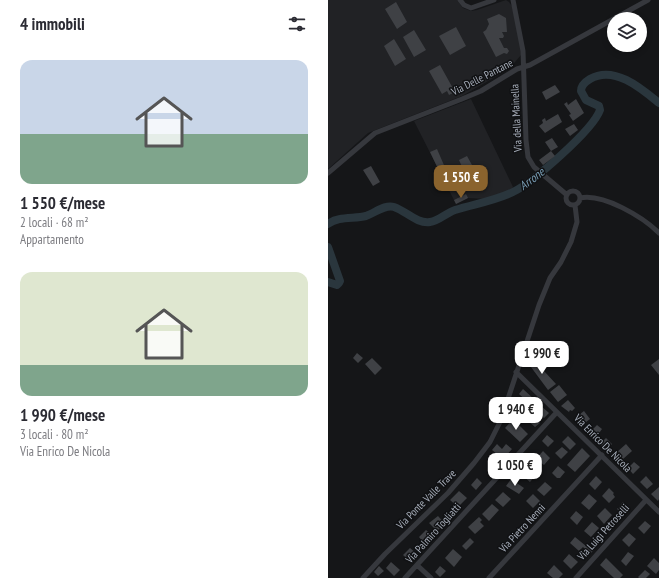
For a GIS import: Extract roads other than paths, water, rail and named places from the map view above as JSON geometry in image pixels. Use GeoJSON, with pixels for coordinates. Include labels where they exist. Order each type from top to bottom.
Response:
{"type":"FeatureCollection","features":[{"type":"Feature","properties":{"kind":"street"},"geometry":{"type":"LineString","coordinates":[[460,0],[464,5],[472,8],[494,0]]}},
{"type":"Feature","properties":{"kind":"street","name":"Via della Mainella"},"geometry":{"type":"LineString","coordinates":[[513,0],[524,51],[526,148],[529,161],[536,169],[567,195]]}},
{"type":"Feature","properties":{"kind":"street","name":"Via Delle Pantane"},"geometry":{"type":"LineString","coordinates":[[328,174],[375,133],[474,93],[648,0]]}},
{"type":"Feature","properties":{"kind":"street"},"geometry":{"type":"LineString","coordinates":[[580,198],[579,194],[575,191],[571,191],[567,195],[567,201],[575,205],[579,202],[580,198],[588,196],[598,198],[639,216],[659,233]]}},
{"type":"Feature","properties":{"kind":"street","name":"Via Ponte Valle Trave"},"geometry":{"type":"LineString","coordinates":[[363,578],[385,554],[448,493],[474,464],[490,442],[501,420],[516,372],[550,278],[561,262],[571,242],[577,222],[575,205]]}},
{"type":"Feature","properties":{"kind":"street","name":"Via Enrico De Nicola"},"geometry":{"type":"LineString","coordinates":[[516,372],[659,512]]}},
{"type":"Feature","properties":{"kind":"street","name":"Via Palmiro Togliatti"},"geometry":{"type":"LineString","coordinates":[[405,578],[557,412]]}},
{"type":"Feature","properties":{"kind":"street","name":"Via Pietro Nenni"},"geometry":{"type":"LineString","coordinates":[[489,578],[602,455]]}},
{"type":"Feature","properties":{"kind":"street","name":"Via Luigi Petroselli"},"geometry":{"type":"LineString","coordinates":[[576,578],[646,500]]}},
{"type":"Feature","properties":{"kind":"street"},"geometry":{"type":"LineString","coordinates":[[417,565],[431,578]]}},
{"type":"Feature","properties":{"kind":"waterway","name":"Arrone"},"geometry":{"type":"LineString","coordinates":[[328,224],[336,220],[366,216],[391,206],[421,221],[430,222],[455,210],[513,192],[534,178],[561,155],[595,119],[600,110],[599,106],[586,100],[581,89],[586,81],[599,75],[618,76],[627,80],[659,103]]}},
{"type":"Feature","properties":{"kind":"waterway","name":"Arrone"},"geometry":{"type":"LineString","coordinates":[[328,247],[340,281],[337,285],[328,282]]}}]}
